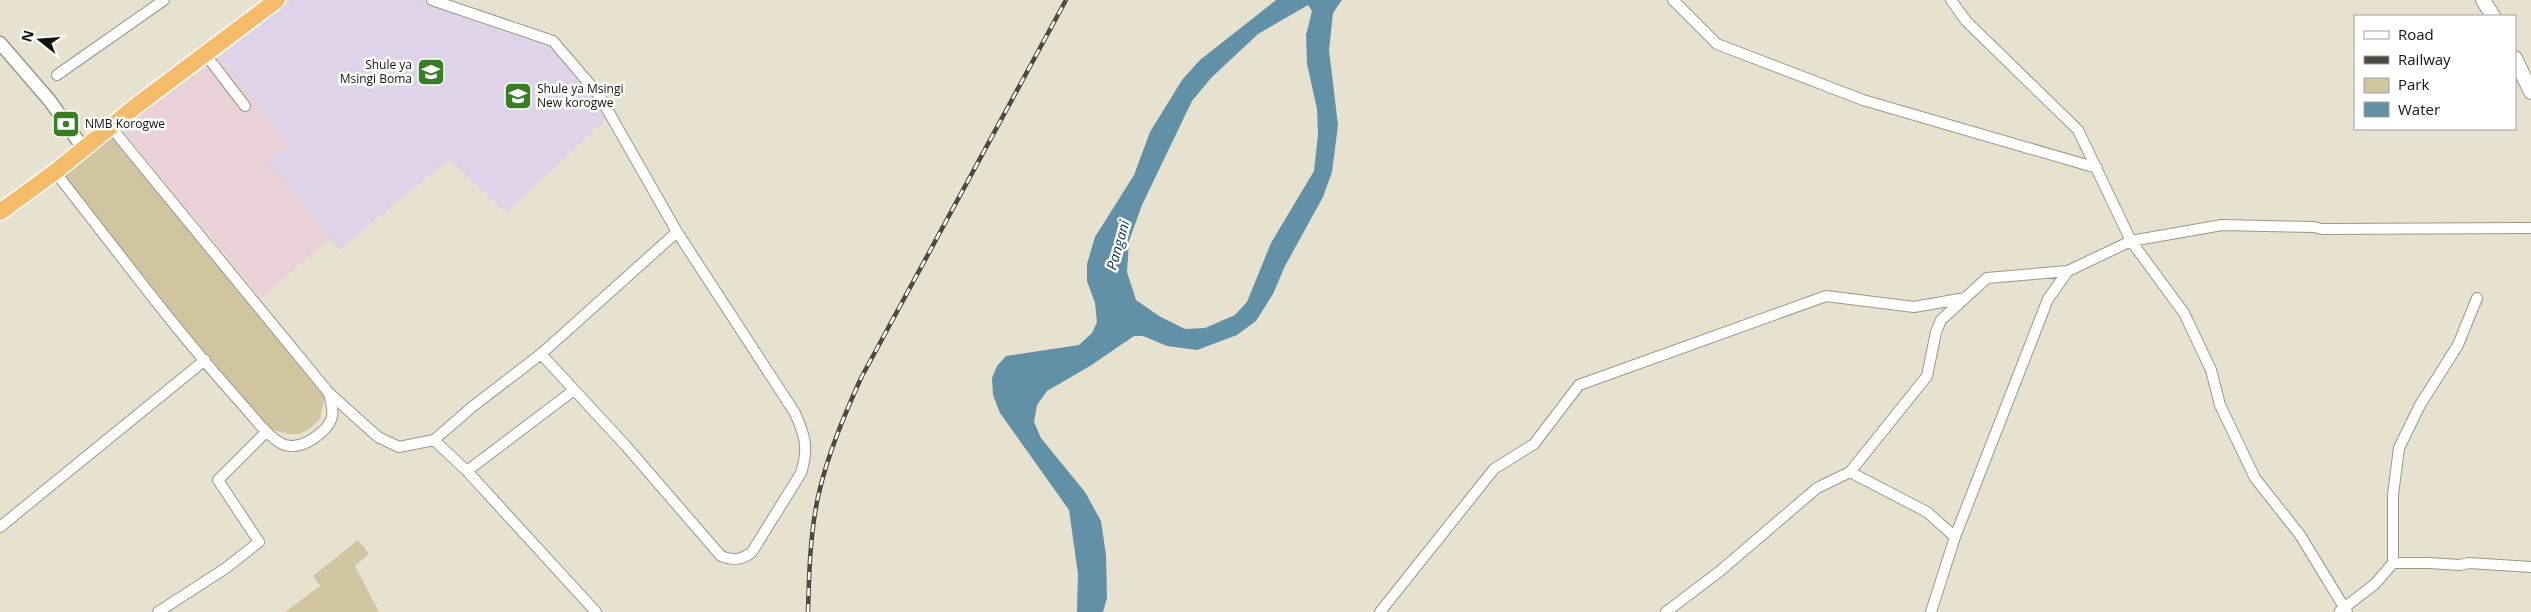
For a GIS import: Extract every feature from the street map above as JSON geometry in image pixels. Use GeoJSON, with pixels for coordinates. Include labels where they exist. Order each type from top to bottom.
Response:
{"type":"FeatureCollection","features":[{"type":"Feature","properties":{"kind":"highway"},"geometry":{"type":"LineString","coordinates":[[0,212],[55,172],[110,126],[206,55],[274,1]]}},
{"type":"Feature","properties":{"kind":"main road"},"geometry":{"type":"LineString","coordinates":[[2483,0],[2492,15]]}},
{"type":"Feature","properties":{"kind":"main road"},"geometry":{"type":"LineString","coordinates":[[2516,60],[2531,92]]}},
{"type":"Feature","properties":{"kind":"street"},"geometry":{"type":"LineString","coordinates":[[57,75],[164,0]]}},
{"type":"Feature","properties":{"kind":"street"},"geometry":{"type":"LineString","coordinates":[[432,0],[552,41],[598,95],[677,232],[795,413],[805,436],[805,460],[801,473],[752,552],[744,559],[729,560],[721,556],[626,446],[541,354]]}},
{"type":"Feature","properties":{"kind":"street"},"geometry":{"type":"LineString","coordinates":[[1673,0],[1717,44],[1862,100],[2097,168]]}},
{"type":"Feature","properties":{"kind":"street"},"geometry":{"type":"LineString","coordinates":[[1951,0],[1966,21],[2078,130],[2131,240],[2184,313],[2211,370],[2220,405],[2255,478],[2300,535],[2344,611],[2375,584],[2393,563],[2393,495],[2399,448],[2420,404],[2458,345],[2477,298]]}},
{"type":"Feature","properties":{"kind":"street"},"geometry":{"type":"LineString","coordinates":[[0,43],[50,101],[83,148]]}},
{"type":"Feature","properties":{"kind":"street"},"geometry":{"type":"LineString","coordinates":[[206,55],[245,106]]}},
{"type":"Feature","properties":{"kind":"street"},"geometry":{"type":"LineString","coordinates":[[110,126],[329,393],[378,437],[399,447],[434,440],[472,407],[541,354],[677,232]]}},
{"type":"Feature","properties":{"kind":"street"},"geometry":{"type":"LineString","coordinates":[[55,172],[205,360],[266,432],[285,445],[300,445],[314,439],[328,426],[334,414],[329,393]]}},
{"type":"Feature","properties":{"kind":"street"},"geometry":{"type":"LineString","coordinates":[[1666,612],[1720,570],[1817,488],[1850,472],[1927,376],[1936,332],[1941,320],[1987,278],[2068,271],[2131,240],[2222,225],[2314,227],[2322,230],[2531,228]]}},
{"type":"Feature","properties":{"kind":"street"},"geometry":{"type":"LineString","coordinates":[[1931,612],[1955,537],[2048,299],[2068,271]]}},
{"type":"Feature","properties":{"kind":"street"},"geometry":{"type":"LineString","coordinates":[[1380,612],[1494,469],[1534,444],[1579,385],[1826,296],[1914,307],[1965,298]]}},
{"type":"Feature","properties":{"kind":"street"},"geometry":{"type":"LineString","coordinates":[[0,527],[205,360]]}},
{"type":"Feature","properties":{"kind":"street"},"geometry":{"type":"LineString","coordinates":[[466,471],[574,390]]}},
{"type":"Feature","properties":{"kind":"street"},"geometry":{"type":"LineString","coordinates":[[158,612],[226,568],[259,542],[218,480],[266,432]]}},
{"type":"Feature","properties":{"kind":"street"},"geometry":{"type":"LineString","coordinates":[[434,440],[466,471],[596,612]]}},
{"type":"Feature","properties":{"kind":"street"},"geometry":{"type":"LineString","coordinates":[[1850,472],[1927,512],[1955,537]]}},
{"type":"Feature","properties":{"kind":"street"},"geometry":{"type":"LineString","coordinates":[[2393,563],[2460,565],[2469,563],[2531,567]]}},
{"type":"Feature","properties":{"kind":"shaded area"},"geometry":{"type":"Polygon","coordinates":[[[291,0],[421,0],[551,44],[596,97],[607,118],[506,213],[449,159],[339,250],[268,160],[289,145],[219,57],[291,0]]]}},
{"type":"Feature","properties":{"kind":"shaded area"},"geometry":{"type":"Polygon","coordinates":[[[219,57],[289,145],[268,161],[330,238],[261,298],[121,129],[219,57]]]}},
{"type":"Feature","properties":{"kind":"green space"},"geometry":{"type":"Polygon","coordinates":[[[113,136],[325,394],[320,419],[308,430],[298,434],[289,434],[269,429],[229,384],[63,177],[113,136]]]}},
{"type":"Feature","properties":{"kind":"green space"},"geometry":{"type":"Polygon","coordinates":[[[358,540],[369,554],[355,566],[379,612],[285,612],[320,586],[313,576],[358,540]]]}},
{"type":"Feature","properties":{"kind":"water","name":"Pangani"},"geometry":{"type":"Polygon","coordinates":[[[1276,0],[1342,0],[1333,13],[1329,50],[1338,125],[1332,172],[1323,197],[1285,266],[1273,294],[1256,321],[1237,335],[1197,350],[1167,346],[1143,336],[1134,336],[1090,366],[1047,391],[1037,405],[1034,422],[1041,438],[1085,492],[1101,521],[1106,555],[1107,598],[1103,612],[1077,612],[1078,574],[1069,510],[1000,413],[993,395],[992,378],[997,366],[1006,356],[1079,345],[1092,333],[1097,322],[1095,303],[1087,281],[1087,264],[1095,237],[1134,175],[1150,132],[1182,80],[1200,60],[1276,0]],[[1308,5],[1258,34],[1211,78],[1192,101],[1142,205],[1129,241],[1127,272],[1136,300],[1159,316],[1185,329],[1205,328],[1235,315],[1247,302],[1271,243],[1314,171],[1318,135],[1317,109],[1307,64],[1306,35],[1312,11],[1308,5]]]}},
{"type":"Feature","properties":{"kind":"railway"},"geometry":{"type":"LineString","coordinates":[[808,612],[809,569],[815,511],[831,451],[848,407],[861,378],[1066,0]]}},
{"type":"Feature","properties":{"kind":"place","name":"Shule ya Msingi Boma"},"geometry":{"type":"Point","coordinates":[431,72]}},
{"type":"Feature","properties":{"kind":"place","name":"Shule ya Msingi New korogwe"},"geometry":{"type":"Point","coordinates":[518,96]}},
{"type":"Feature","properties":{"kind":"place","name":"NMB Korogwe"},"geometry":{"type":"Point","coordinates":[66,124]}}]}
